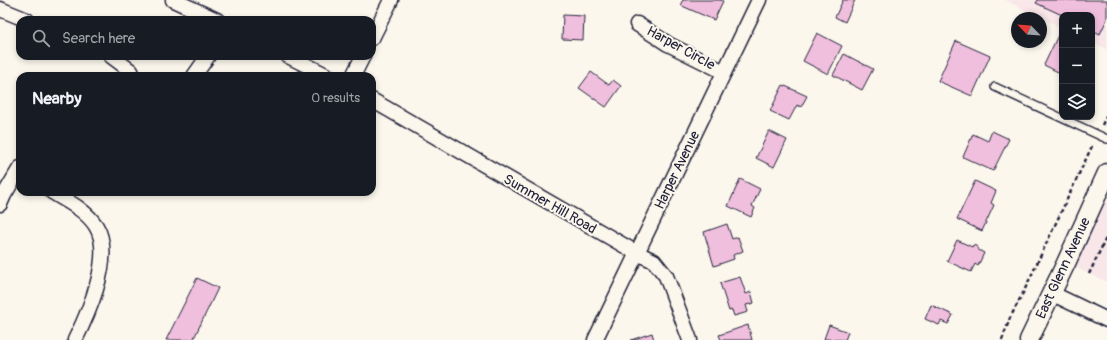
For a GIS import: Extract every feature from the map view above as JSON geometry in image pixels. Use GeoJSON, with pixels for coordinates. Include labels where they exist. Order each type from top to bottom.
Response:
{"type":"FeatureCollection","features":[{"type":"Feature","properties":{"kind":"street"},"geometry":{"type":"LineString","coordinates":[[173,0],[208,16]]}},
{"type":"Feature","properties":{"kind":"street"},"geometry":{"type":"LineString","coordinates":[[376,30],[391,0]]}},
{"type":"Feature","properties":{"kind":"street","name":"Harper Avenue"},"geometry":{"type":"LineString","coordinates":[[595,340],[758,0]]}},
{"type":"Feature","properties":{"kind":"street"},"geometry":{"type":"LineString","coordinates":[[0,9],[17,16]]}},
{"type":"Feature","properties":{"kind":"street","name":"Harper Circle"},"geometry":{"type":"LineString","coordinates":[[637,24],[668,44],[724,72]]}},
{"type":"Feature","properties":{"kind":"street"},"geometry":{"type":"LineString","coordinates":[[116,60],[131,72]]}},
{"type":"Feature","properties":{"kind":"street"},"geometry":{"type":"LineString","coordinates":[[197,72],[205,60]]}},
{"type":"Feature","properties":{"kind":"street"},"geometry":{"type":"LineString","coordinates":[[296,60],[320,72]]}},
{"type":"Feature","properties":{"kind":"street"},"geometry":{"type":"LineString","coordinates":[[355,72],[361,60]]}},
{"type":"Feature","properties":{"kind":"street","name":"Summer Hill Road"},"geometry":{"type":"LineString","coordinates":[[376,102],[637,253],[654,261],[666,276],[690,340]]}},
{"type":"Feature","properties":{"kind":"street","name":"East Glenn Avenue"},"geometry":{"type":"LineString","coordinates":[[1029,340],[1107,173]]}},
{"type":"Feature","properties":{"kind":"street"},"geometry":{"type":"LineString","coordinates":[[0,204],[16,175]]}},
{"type":"Feature","properties":{"kind":"street"},"geometry":{"type":"LineString","coordinates":[[58,196],[84,212],[96,226],[103,246],[102,265],[98,284],[75,340]]}},
{"type":"Feature","properties":{"kind":"street"},"geometry":{"type":"LineString","coordinates":[[1051,293],[1107,320]]}},
{"type":"Feature","properties":{"kind":"lane"},"geometry":{"type":"LineString","coordinates":[[995,87],[1107,139]]}},
{"type":"Feature","properties":{"kind":"path"},"geometry":{"type":"LineString","coordinates":[[1002,340],[1010,318],[1107,115]]}},
{"type":"Feature","properties":{"kind":"path"},"geometry":{"type":"LineString","coordinates":[[1089,274],[1107,236]]}},
{"type":"Feature","properties":{"kind":"shaded area"},"geometry":{"type":"Polygon","coordinates":[[[1005,0],[1107,0],[1107,49],[1095,43],[1095,12],[1059,12],[1059,27],[1047,21],[1047,12],[1029,12],[1005,0]]]}},
{"type":"Feature","properties":{"kind":"shaded area"},"geometry":{"type":"Polygon","coordinates":[[[1107,177],[1107,282],[1066,263],[1107,177]]]}},
{"type":"Feature","properties":{"kind":"building"},"geometry":{"type":"Polygon","coordinates":[[[683,0],[723,1],[714,20],[680,5],[683,0]]]}},
{"type":"Feature","properties":{"kind":"building"},"geometry":{"type":"Polygon","coordinates":[[[843,0],[855,0],[845,22],[835,17],[843,0]]]}},
{"type":"Feature","properties":{"kind":"building"},"geometry":{"type":"Polygon","coordinates":[[[1038,0],[1107,0],[1107,19],[1100,34],[1095,32],[1095,12],[1059,12],[1059,14],[1036,3],[1038,0]]]}},
{"type":"Feature","properties":{"kind":"building"},"geometry":{"type":"Polygon","coordinates":[[[563,15],[584,16],[583,40],[562,39],[563,15]]]}},
{"type":"Feature","properties":{"kind":"building"},"geometry":{"type":"Polygon","coordinates":[[[817,33],[842,46],[828,74],[803,61],[817,33]]]}},
{"type":"Feature","properties":{"kind":"building"},"geometry":{"type":"Polygon","coordinates":[[[1059,33],[1059,72],[1044,65],[1059,33]]]}},
{"type":"Feature","properties":{"kind":"building"},"geometry":{"type":"Polygon","coordinates":[[[956,41],[990,56],[972,96],[938,81],[956,41]]]}},
{"type":"Feature","properties":{"kind":"building"},"geometry":{"type":"Polygon","coordinates":[[[844,54],[873,69],[862,90],[833,75],[844,54]]]}},
{"type":"Feature","properties":{"kind":"building"},"geometry":{"type":"Polygon","coordinates":[[[591,72],[609,85],[613,80],[621,86],[606,107],[579,88],[591,72]]]}},
{"type":"Feature","properties":{"kind":"building"},"geometry":{"type":"Polygon","coordinates":[[[783,85],[807,96],[801,107],[797,105],[789,120],[770,111],[783,85]]]}},
{"type":"Feature","properties":{"kind":"building"},"geometry":{"type":"Polygon","coordinates":[[[769,131],[787,140],[774,167],[756,158],[769,131]]]}},
{"type":"Feature","properties":{"kind":"building"},"geometry":{"type":"Polygon","coordinates":[[[992,131],[1009,139],[993,171],[963,157],[973,134],[988,141],[992,131]]]}},
{"type":"Feature","properties":{"kind":"building"},"geometry":{"type":"Polygon","coordinates":[[[740,179],[760,189],[752,206],[755,208],[751,217],[728,206],[740,179]]]}},
{"type":"Feature","properties":{"kind":"building"},"geometry":{"type":"Polygon","coordinates":[[[975,181],[996,191],[991,203],[994,205],[982,231],[957,219],[975,181]]]}},
{"type":"Feature","properties":{"kind":"building"},"geometry":{"type":"Polygon","coordinates":[[[727,224],[732,239],[738,237],[743,251],[733,255],[734,259],[714,266],[704,232],[727,224]]]}},
{"type":"Feature","properties":{"kind":"building"},"geometry":{"type":"Polygon","coordinates":[[[957,240],[972,247],[973,245],[978,247],[977,249],[984,253],[978,266],[975,264],[971,272],[947,261],[957,240]]]}},
{"type":"Feature","properties":{"kind":"building"},"geometry":{"type":"Polygon","coordinates":[[[740,277],[746,294],[751,292],[754,303],[746,305],[748,312],[734,316],[732,310],[729,311],[720,283],[740,277]]]}},
{"type":"Feature","properties":{"kind":"building"},"geometry":{"type":"Polygon","coordinates":[[[197,278],[218,288],[193,340],[166,340],[197,278]]]}},
{"type":"Feature","properties":{"kind":"building"},"geometry":{"type":"Polygon","coordinates":[[[931,305],[953,315],[948,324],[941,321],[939,325],[925,319],[931,305]]]}},
{"type":"Feature","properties":{"kind":"building"},"geometry":{"type":"Polygon","coordinates":[[[748,325],[752,340],[721,340],[719,335],[748,325]]]}},
{"type":"Feature","properties":{"kind":"building"},"geometry":{"type":"Polygon","coordinates":[[[829,325],[848,332],[845,340],[824,339],[829,325]]]}},
{"type":"Feature","properties":{"kind":"building"},"geometry":{"type":"Polygon","coordinates":[[[652,333],[654,340],[631,340],[652,333]]]}}]}
